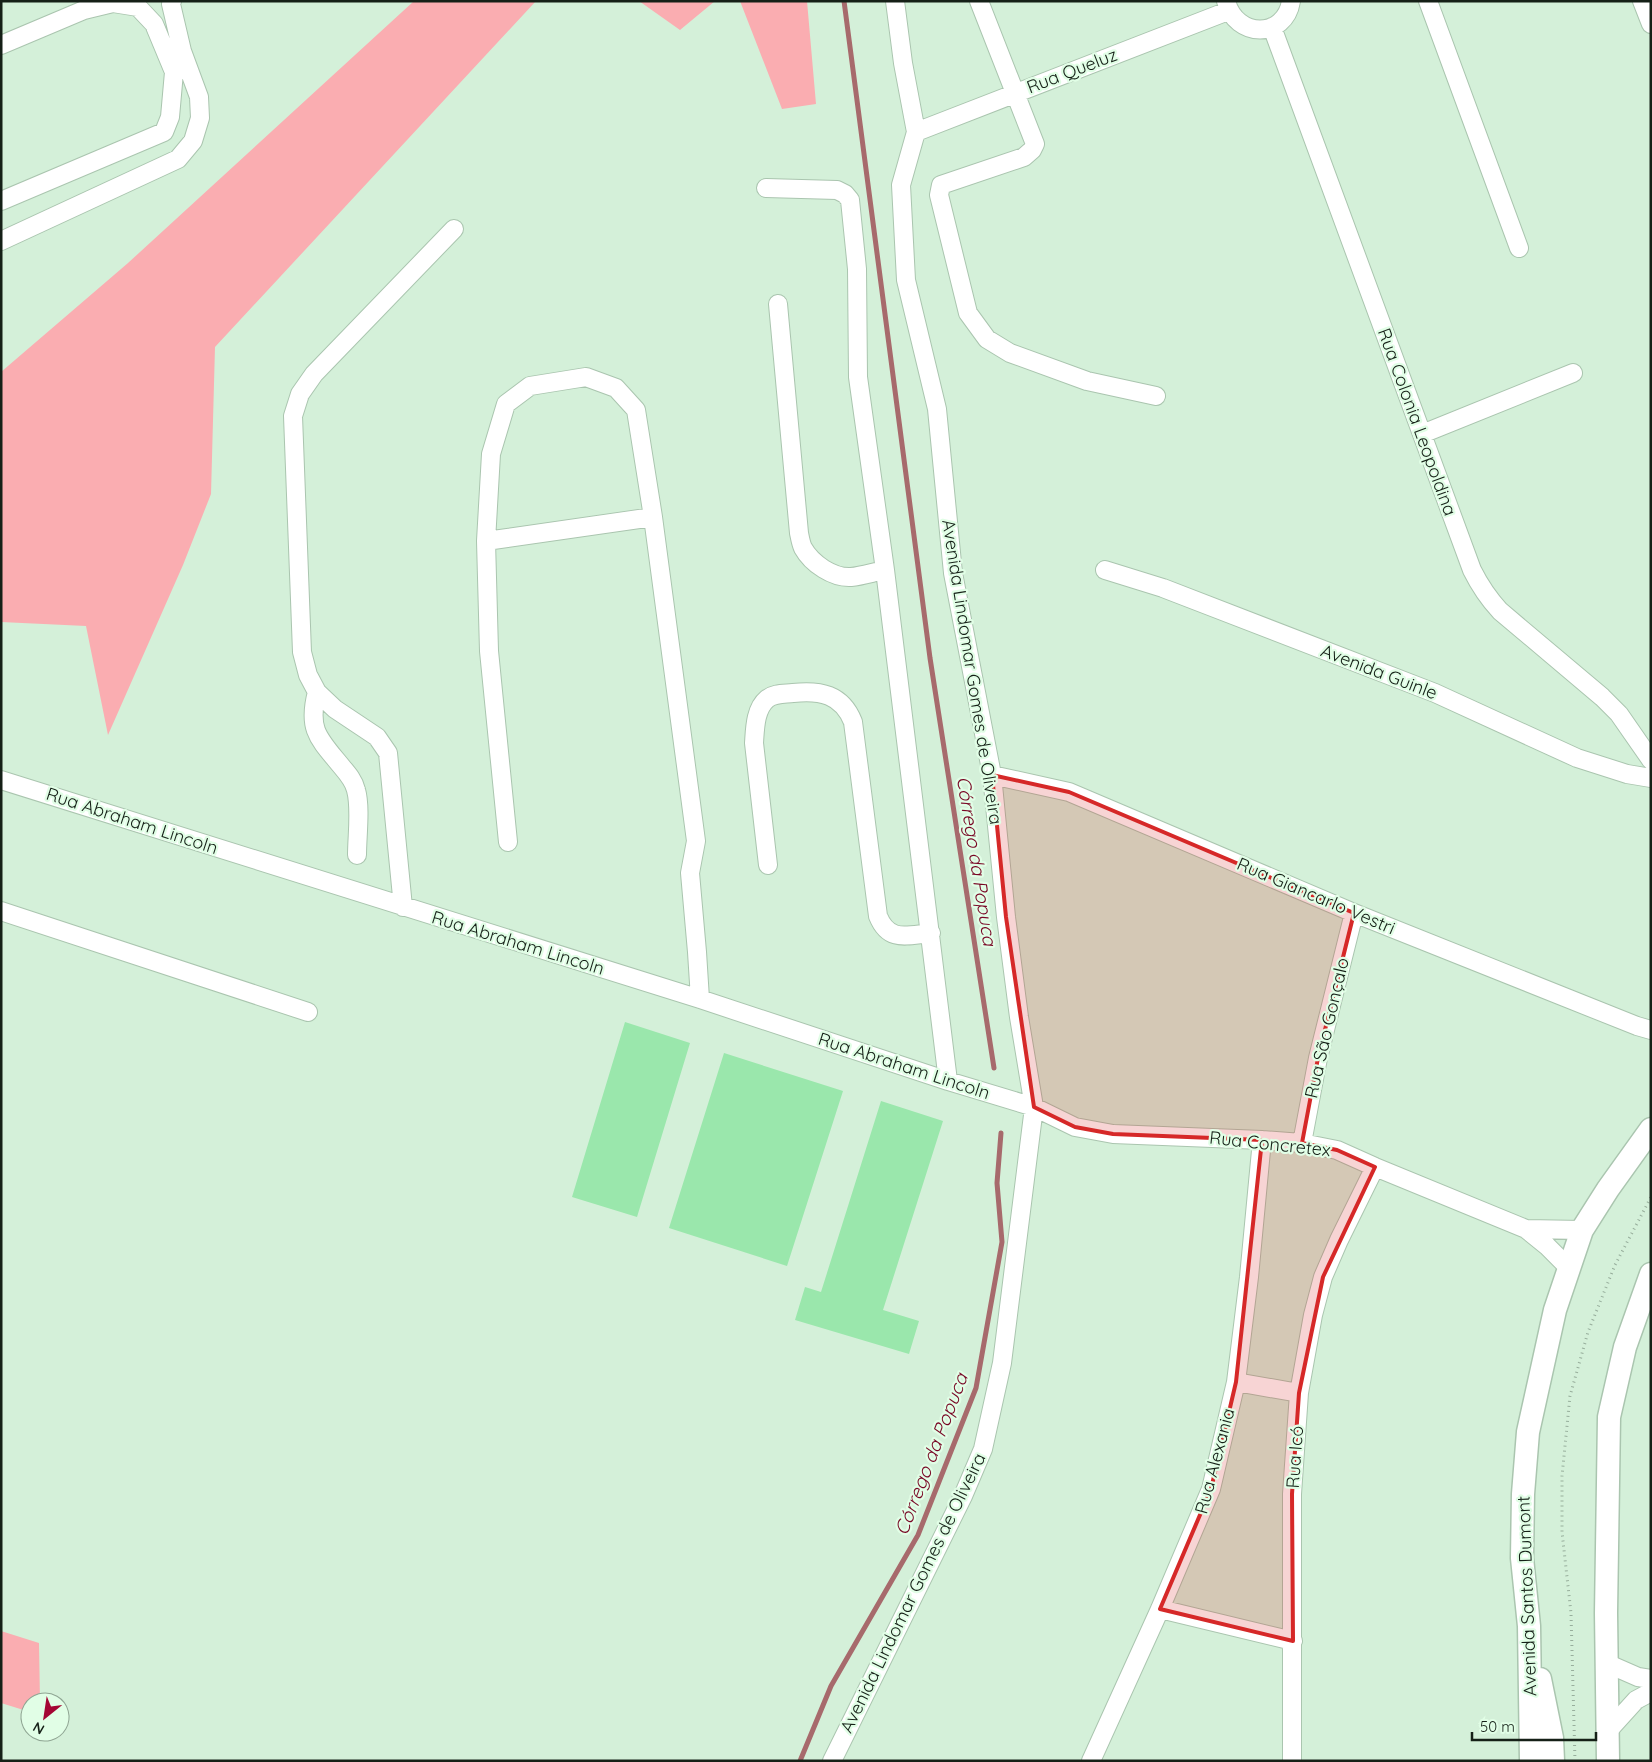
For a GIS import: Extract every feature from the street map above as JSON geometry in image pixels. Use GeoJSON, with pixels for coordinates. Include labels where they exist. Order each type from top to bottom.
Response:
{"type":"FeatureCollection","features":[{"type":"Feature","properties":{"kind":"main road","name":"Avenida Santos Dumont"},"geometry":{"type":"LineString","coordinates":[[1531,1761],[1529,1626],[1522,1558],[1523,1494],[1528,1432],[1555,1310],[1582,1230],[1608,1189],[1651,1129]]}},
{"type":"Feature","properties":{"kind":"main road"},"geometry":{"type":"LineString","coordinates":[[1608,1761],[1606,1663],[1609,1417],[1624,1347],[1651,1274]]}},
{"type":"Feature","properties":{"kind":"main road"},"geometry":{"type":"LineString","coordinates":[[1529,1626],[1552,1738],[1553,1761]]}},
{"type":"Feature","properties":{"kind":"street"},"geometry":{"type":"LineString","coordinates":[[1,241],[178,159],[192,141],[200,118],[198,97],[182,51],[171,4],[172,1]]}},
{"type":"Feature","properties":{"kind":"street","name":"Avenida Lindomar Gomes de Oliveira"},"geometry":{"type":"LineString","coordinates":[[832,1761],[963,1496],[983,1449],[1002,1363],[1034,1107],[1019,1017],[1006,917],[992,775],[953,573],[937,409],[906,280],[901,185],[916,132],[894,1]]}},
{"type":"Feature","properties":{"kind":"street"},"geometry":{"type":"LineString","coordinates":[[979,1],[1035,144],[1032,150],[1024,157],[941,185],[939,189],[968,312],[987,338],[1010,353],[1087,381],[1156,396]]}},
{"type":"Feature","properties":{"kind":"street"},"geometry":{"type":"LineString","coordinates":[[1227,6],[1234,19],[1242,25],[1262,30],[1280,22],[1287,14],[1291,1]]}},
{"type":"Feature","properties":{"kind":"street"},"geometry":{"type":"LineString","coordinates":[[1428,1],[1519,248]]}},
{"type":"Feature","properties":{"kind":"street"},"geometry":{"type":"LineString","coordinates":[[1642,1],[1651,24]]}},
{"type":"Feature","properties":{"kind":"street"},"geometry":{"type":"LineString","coordinates":[[1,45],[84,10],[113,3],[122,4],[138,7],[154,24],[174,72],[170,117],[164,132],[1,201]]}},
{"type":"Feature","properties":{"kind":"street","name":"Rua Queluz"},"geometry":{"type":"LineString","coordinates":[[916,132],[1015,94],[1227,6]]}},
{"type":"Feature","properties":{"kind":"street","name":"Rua Colonia Leopoldina"},"geometry":{"type":"LineString","coordinates":[[1272,27],[1472,570],[1488,598],[1500,611],[1614,708],[1651,760]]}},
{"type":"Feature","properties":{"kind":"street"},"geometry":{"type":"LineString","coordinates":[[766,188],[837,190],[845,194],[850,200],[857,269],[858,377],[885,570],[948,1081]]}},
{"type":"Feature","properties":{"kind":"street"},"geometry":{"type":"LineString","coordinates":[[403,907],[388,753],[377,737],[334,709],[318,692],[308,675],[302,652],[293,416],[300,394],[314,374],[454,229]]}},
{"type":"Feature","properties":{"kind":"street"},"geometry":{"type":"LineString","coordinates":[[778,304],[799,533],[803,547],[812,560],[824,569],[838,575],[850,577],[885,570]]}},
{"type":"Feature","properties":{"kind":"street"},"geometry":{"type":"LineString","coordinates":[[1422,434],[1573,373]]}},
{"type":"Feature","properties":{"kind":"street"},"geometry":{"type":"LineString","coordinates":[[508,842],[489,651],[486,541],[491,454],[506,404],[530,386],[586,377],[616,388],[636,410],[653,517],[696,841],[690,873],[700,999]]}},
{"type":"Feature","properties":{"kind":"street"},"geometry":{"type":"LineString","coordinates":[[486,541],[653,517]]}},
{"type":"Feature","properties":{"kind":"street","name":"Avenida Guinle"},"geometry":{"type":"LineString","coordinates":[[1105,570],[1162,588],[1435,693],[1577,758],[1627,774],[1651,778]]}},
{"type":"Feature","properties":{"kind":"street"},"geometry":{"type":"LineString","coordinates":[[768,865],[754,743],[755,723],[759,710],[767,699],[777,694],[809,691],[824,694],[838,700],[848,709],[853,722],[878,916],[882,927],[890,934],[901,936],[931,933]]}},
{"type":"Feature","properties":{"kind":"street"},"geometry":{"type":"LineString","coordinates":[[318,692],[313,709],[318,736],[350,776],[356,790],[357,855]]}},
{"type":"Feature","properties":{"kind":"street","name":"Rua Giancarlo Vestri"},"geometry":{"type":"LineString","coordinates":[[992,775],[1069,792],[1354,913],[1644,1028],[1651,1040]]}},
{"type":"Feature","properties":{"kind":"street","name":"Rua Abraham Lincoln"},"geometry":{"type":"LineString","coordinates":[[1,780],[700,999],[948,1081],[1034,1107]]}},
{"type":"Feature","properties":{"kind":"street"},"geometry":{"type":"LineString","coordinates":[[1,911],[308,1012]]}},
{"type":"Feature","properties":{"kind":"street","name":"Rua São Gonçalo"},"geometry":{"type":"LineString","coordinates":[[1302,1143],[1318,1058],[1354,913]]}},
{"type":"Feature","properties":{"kind":"street","name":"Rua Concretex"},"geometry":{"type":"LineString","coordinates":[[1034,1107],[1075,1127],[1113,1134],[1262,1140],[1302,1143],[1337,1150],[1526,1229],[1547,1246],[1569,1268]]}},
{"type":"Feature","properties":{"kind":"street","name":"Rua Alexania"},"geometry":{"type":"LineString","coordinates":[[1092,1761],[1160,1610],[1211,1489],[1236,1382],[1249,1277],[1262,1140]]}},
{"type":"Feature","properties":{"kind":"street","name":"Rua Icó"},"geometry":{"type":"LineString","coordinates":[[1292,1761],[1292,1494],[1299,1393],[1313,1315],[1323,1277],[1375,1167]]}},
{"type":"Feature","properties":{"kind":"street","name":"Rua Concretex"},"geometry":{"type":"LineString","coordinates":[[1526,1229],[1582,1230]]}},
{"type":"Feature","properties":{"kind":"street"},"geometry":{"type":"LineString","coordinates":[[1236,1382],[1299,1393]]}},
{"type":"Feature","properties":{"kind":"street"},"geometry":{"type":"LineString","coordinates":[[1160,1610],[1293,1641]]}},
{"type":"Feature","properties":{"kind":"street"},"geometry":{"type":"LineString","coordinates":[[1606,1663],[1638,1677],[1651,1679]]}},
{"type":"Feature","properties":{"kind":"street"},"geometry":{"type":"LineString","coordinates":[[1608,1732],[1636,1700],[1651,1692]]}},
{"type":"Feature","properties":{"kind":"path"},"geometry":{"type":"LineString","coordinates":[[1575,1761],[1571,1613],[1562,1532],[1562,1476],[1570,1396],[1588,1332],[1615,1265],[1651,1197]]}},
{"type":"Feature","properties":{"kind":"highlighted area"},"geometry":{"type":"Polygon","coordinates":[[[992,775],[1069,792],[1354,913],[1318,1058],[1302,1143],[1337,1150],[1375,1167],[1323,1277],[1299,1393],[1292,1494],[1293,1641],[1160,1609],[1211,1489],[1236,1382],[1262,1140],[1113,1134],[1075,1127],[1034,1107],[1006,917],[992,775]]]}},
{"type":"Feature","properties":{"kind":"shaded area"},"geometry":{"type":"Polygon","coordinates":[[[414,1],[536,1],[215,347],[211,494],[183,565],[108,735],[86,626],[1,622],[1,372],[128,263],[414,1]]]}},
{"type":"Feature","properties":{"kind":"shaded area"},"geometry":{"type":"Polygon","coordinates":[[[639,1],[715,1],[680,30],[639,1]]]}},
{"type":"Feature","properties":{"kind":"shaded area"},"geometry":{"type":"Polygon","coordinates":[[[740,1],[807,1],[816,104],[782,109],[740,1]]]}},
{"type":"Feature","properties":{"kind":"shaded area"},"geometry":{"type":"Polygon","coordinates":[[[1,1631],[39,1643],[40,1692],[20,1692],[20,1709],[1,1703],[1,1631]]]}},
{"type":"Feature","properties":{"kind":"building"},"geometry":{"type":"Polygon","coordinates":[[[625,1022],[690,1043],[637,1217],[572,1197],[625,1022]]]}},
{"type":"Feature","properties":{"kind":"building"},"geometry":{"type":"Polygon","coordinates":[[[724,1053],[843,1091],[787,1266],[669,1228],[724,1053]]]}},
{"type":"Feature","properties":{"kind":"building"},"geometry":{"type":"Polygon","coordinates":[[[881,1101],[943,1121],[883,1310],[919,1321],[909,1354],[795,1320],[805,1287],[821,1292],[881,1101]]]}},
{"type":"Feature","properties":{"kind":"waterway"},"geometry":{"type":"LineString","coordinates":[[844,1],[930,658],[994,1068]]}},
{"type":"Feature","properties":{"kind":"waterway","name":"Córrego da Popuca"},"geometry":{"type":"LineString","coordinates":[[800,1761],[831,1686],[918,1535],[976,1388],[1002,1242],[997,1183],[1001,1133]]}}]}
